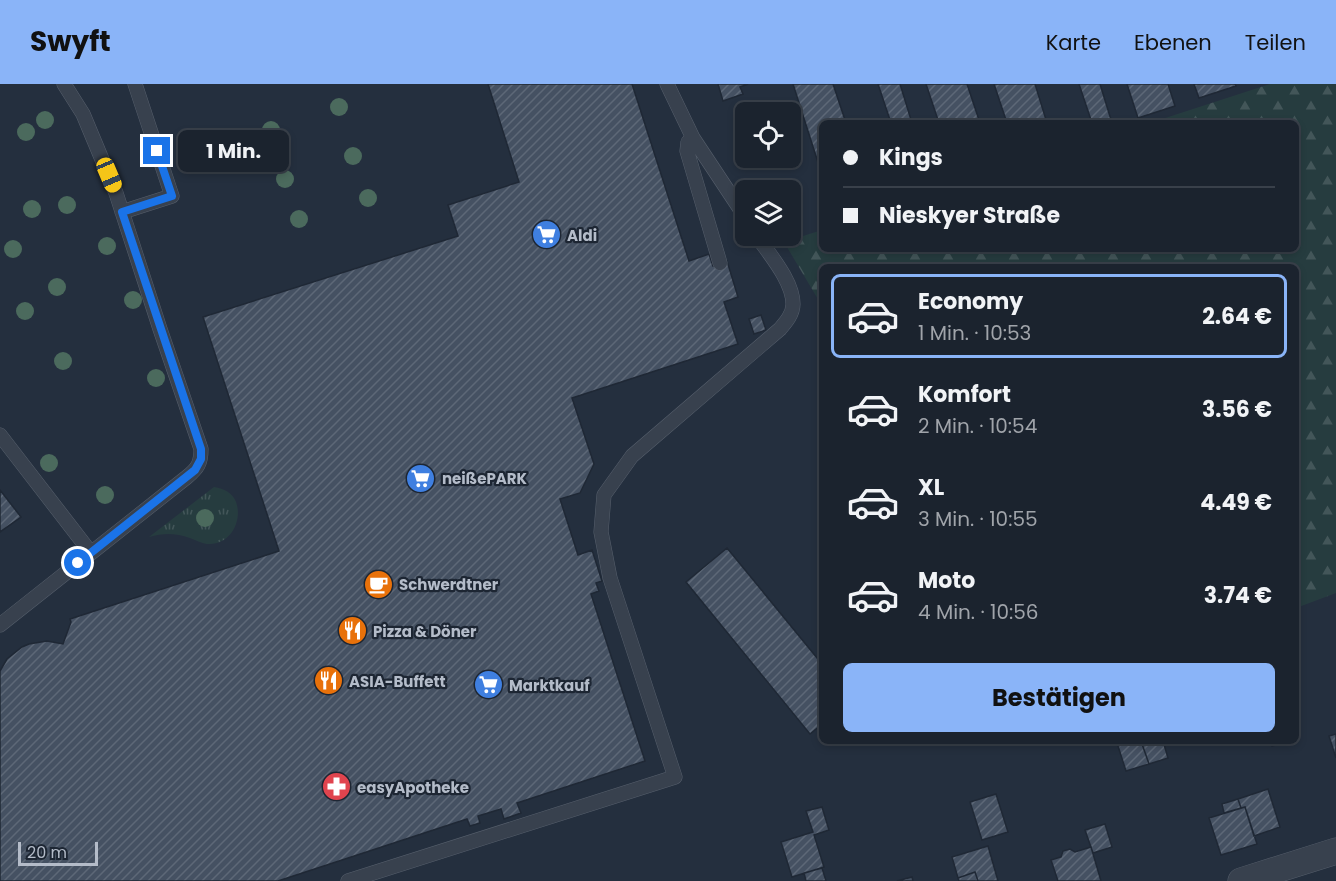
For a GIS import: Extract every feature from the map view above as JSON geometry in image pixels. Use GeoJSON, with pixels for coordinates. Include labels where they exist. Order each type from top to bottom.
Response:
{"type":"FeatureCollection","features":[{"type":"Feature","properties":{"kind":"street"},"geometry":{"type":"LineString","coordinates":[[1241,881],[1336,851]]}},
{"type":"Feature","properties":{"kind":"lane"},"geometry":{"type":"LineString","coordinates":[[0,626],[195,470],[201,459],[201,449],[116,193],[83,114],[64,84]]}},
{"type":"Feature","properties":{"kind":"lane"},"geometry":{"type":"LineString","coordinates":[[122,212],[172,196],[135,84]]}},
{"type":"Feature","properties":{"kind":"lane"},"geometry":{"type":"LineString","coordinates":[[667,84],[693,138],[735,201]]}},
{"type":"Feature","properties":{"kind":"lane"},"geometry":{"type":"LineString","coordinates":[[693,138],[688,142],[687,151],[720,263]]}},
{"type":"Feature","properties":{"kind":"lane"},"geometry":{"type":"LineString","coordinates":[[348,881],[675,777],[610,579],[601,532],[604,495],[632,456],[780,329],[789,318],[793,305],[790,290],[764,246]]}},
{"type":"Feature","properties":{"kind":"lane"},"geometry":{"type":"LineString","coordinates":[[0,435],[91,553]]}},
{"type":"Feature","properties":{"kind":"green space"},"geometry":{"type":"Polygon","coordinates":[[[1270,84],[1336,84],[1336,593],[1299,607],[1299,264],[819,264],[819,301],[786,246],[801,246],[801,237],[819,231],[819,252],[1299,252],[1299,120],[1159,120],[1270,84]]]}},
{"type":"Feature","properties":{"kind":"green space"},"geometry":{"type":"Polygon","coordinates":[[[214,487],[232,496],[238,509],[236,524],[228,537],[215,544],[207,544],[175,534],[149,537],[214,487]]]}},
{"type":"Feature","properties":{"kind":"building","name":"neißePARK"},"geometry":{"type":"Polygon","coordinates":[[[488,84],[632,84],[689,261],[709,254],[713,266],[727,261],[738,297],[724,302],[738,344],[572,398],[594,464],[580,493],[560,499],[578,555],[592,550],[602,581],[596,583],[599,591],[591,594],[645,761],[517,803],[521,813],[504,819],[501,809],[478,816],[480,823],[470,826],[467,819],[278,881],[0,881],[0,671],[7,659],[29,644],[47,641],[63,644],[70,619],[279,551],[203,317],[458,236],[448,205],[519,182],[488,84]]]}},
{"type":"Feature","properties":{"kind":"building"},"geometry":{"type":"Polygon","coordinates":[[[718,84],[748,84],[740,87],[743,94],[723,101],[718,84]]]}},
{"type":"Feature","properties":{"kind":"building"},"geometry":{"type":"Polygon","coordinates":[[[793,84],[833,84],[845,120],[819,120],[819,166],[801,109],[801,102],[799,102],[793,84]]]}},
{"type":"Feature","properties":{"kind":"building"},"geometry":{"type":"Polygon","coordinates":[[[878,84],[900,84],[911,120],[890,120],[878,84]]]}},
{"type":"Feature","properties":{"kind":"building"},"geometry":{"type":"Polygon","coordinates":[[[926,84],[967,84],[979,120],[938,120],[926,84]]]}},
{"type":"Feature","properties":{"kind":"building"},"geometry":{"type":"Polygon","coordinates":[[[994,84],[1035,84],[1046,120],[1006,120],[994,84]]]}},
{"type":"Feature","properties":{"kind":"building"},"geometry":{"type":"Polygon","coordinates":[[[1079,84],[1100,84],[1111,120],[1091,120],[1079,84]]]}},
{"type":"Feature","properties":{"kind":"building"},"geometry":{"type":"Polygon","coordinates":[[[1127,84],[1168,84],[1175,106],[1138,118],[1127,84]]]}},
{"type":"Feature","properties":{"kind":"building"},"geometry":{"type":"Polygon","coordinates":[[[1194,84],[1235,84],[1236,86],[1199,98],[1194,84]]]}},
{"type":"Feature","properties":{"kind":"building"},"geometry":{"type":"Polygon","coordinates":[[[761,315],[766,330],[754,334],[749,319],[761,315]]]}},
{"type":"Feature","properties":{"kind":"building"},"geometry":{"type":"Polygon","coordinates":[[[0,490],[21,517],[0,532],[0,490]]]}},
{"type":"Feature","properties":{"kind":"building"},"geometry":{"type":"Polygon","coordinates":[[[727,548],[819,660],[819,726],[810,734],[686,582],[727,548]]]}},
{"type":"Feature","properties":{"kind":"building"},"geometry":{"type":"Polygon","coordinates":[[[1336,734],[1336,758],[1329,736],[1336,734]]]}},
{"type":"Feature","properties":{"kind":"building"},"geometry":{"type":"Polygon","coordinates":[[[1142,744],[1149,764],[1126,771],[1118,746],[1142,744]]]}},
{"type":"Feature","properties":{"kind":"building"},"geometry":{"type":"Polygon","coordinates":[[[1142,744],[1164,744],[1168,758],[1149,764],[1142,744]]]}},
{"type":"Feature","properties":{"kind":"building"},"geometry":{"type":"Polygon","coordinates":[[[1268,789],[1280,827],[1254,836],[1245,807],[1241,808],[1238,799],[1268,789]]]}},
{"type":"Feature","properties":{"kind":"building"},"geometry":{"type":"Polygon","coordinates":[[[996,794],[1008,832],[982,840],[970,802],[996,794]]]}},
{"type":"Feature","properties":{"kind":"building"},"geometry":{"type":"Polygon","coordinates":[[[1238,799],[1241,808],[1224,813],[1222,804],[1238,799]]]}},
{"type":"Feature","properties":{"kind":"building"},"geometry":{"type":"Polygon","coordinates":[[[822,807],[829,830],[814,835],[824,867],[792,877],[781,842],[813,832],[806,811],[822,807]]]}},
{"type":"Feature","properties":{"kind":"building"},"geometry":{"type":"Polygon","coordinates":[[[1245,807],[1257,844],[1221,855],[1209,818],[1245,807]]]}},
{"type":"Feature","properties":{"kind":"building"},"geometry":{"type":"Polygon","coordinates":[[[1105,824],[1112,847],[1093,853],[1085,830],[1105,824]]]}},
{"type":"Feature","properties":{"kind":"building"},"geometry":{"type":"Polygon","coordinates":[[[988,846],[998,881],[978,881],[975,872],[958,878],[952,857],[988,846]]]}},
{"type":"Feature","properties":{"kind":"building"},"geometry":{"type":"Polygon","coordinates":[[[1091,847],[1101,881],[1058,881],[1051,860],[1061,857],[1063,851],[1070,849],[1075,852],[1091,847]]]}},
{"type":"Feature","properties":{"kind":"building"},"geometry":{"type":"Polygon","coordinates":[[[822,868],[826,881],[806,881],[804,873],[822,868]]]}},
{"type":"Feature","properties":{"kind":"building"},"geometry":{"type":"Polygon","coordinates":[[[975,872],[978,881],[959,881],[958,878],[975,872]]]}},
{"type":"Feature","properties":{"kind":"building"},"geometry":{"type":"Polygon","coordinates":[[[912,877],[913,881],[897,881],[912,877]]]}},
{"type":"Feature","properties":{"kind":"place","name":"Aldi"},"geometry":{"type":"Point","coordinates":[546,235]}},
{"type":"Feature","properties":{"kind":"place","name":"neißePARK"},"geometry":{"type":"Point","coordinates":[421,478]}},
{"type":"Feature","properties":{"kind":"place","name":"Schwerdtner"},"geometry":{"type":"Point","coordinates":[378,584]}},
{"type":"Feature","properties":{"kind":"place","name":"Pizza & Döner"},"geometry":{"type":"Point","coordinates":[352,631]}},
{"type":"Feature","properties":{"kind":"place","name":"ASIA-Buffett"},"geometry":{"type":"Point","coordinates":[328,681]}},
{"type":"Feature","properties":{"kind":"place","name":"Marktkauf"},"geometry":{"type":"Point","coordinates":[488,685]}},
{"type":"Feature","properties":{"kind":"place","name":"easyApotheke"},"geometry":{"type":"Point","coordinates":[336,787]}},
{"type":"Feature","properties":{"kind":"route"},"geometry":{"type":"LineString","coordinates":[[78,563],[195,470],[201,459],[201,449],[122,212],[172,196],[157,151]]}}]}
